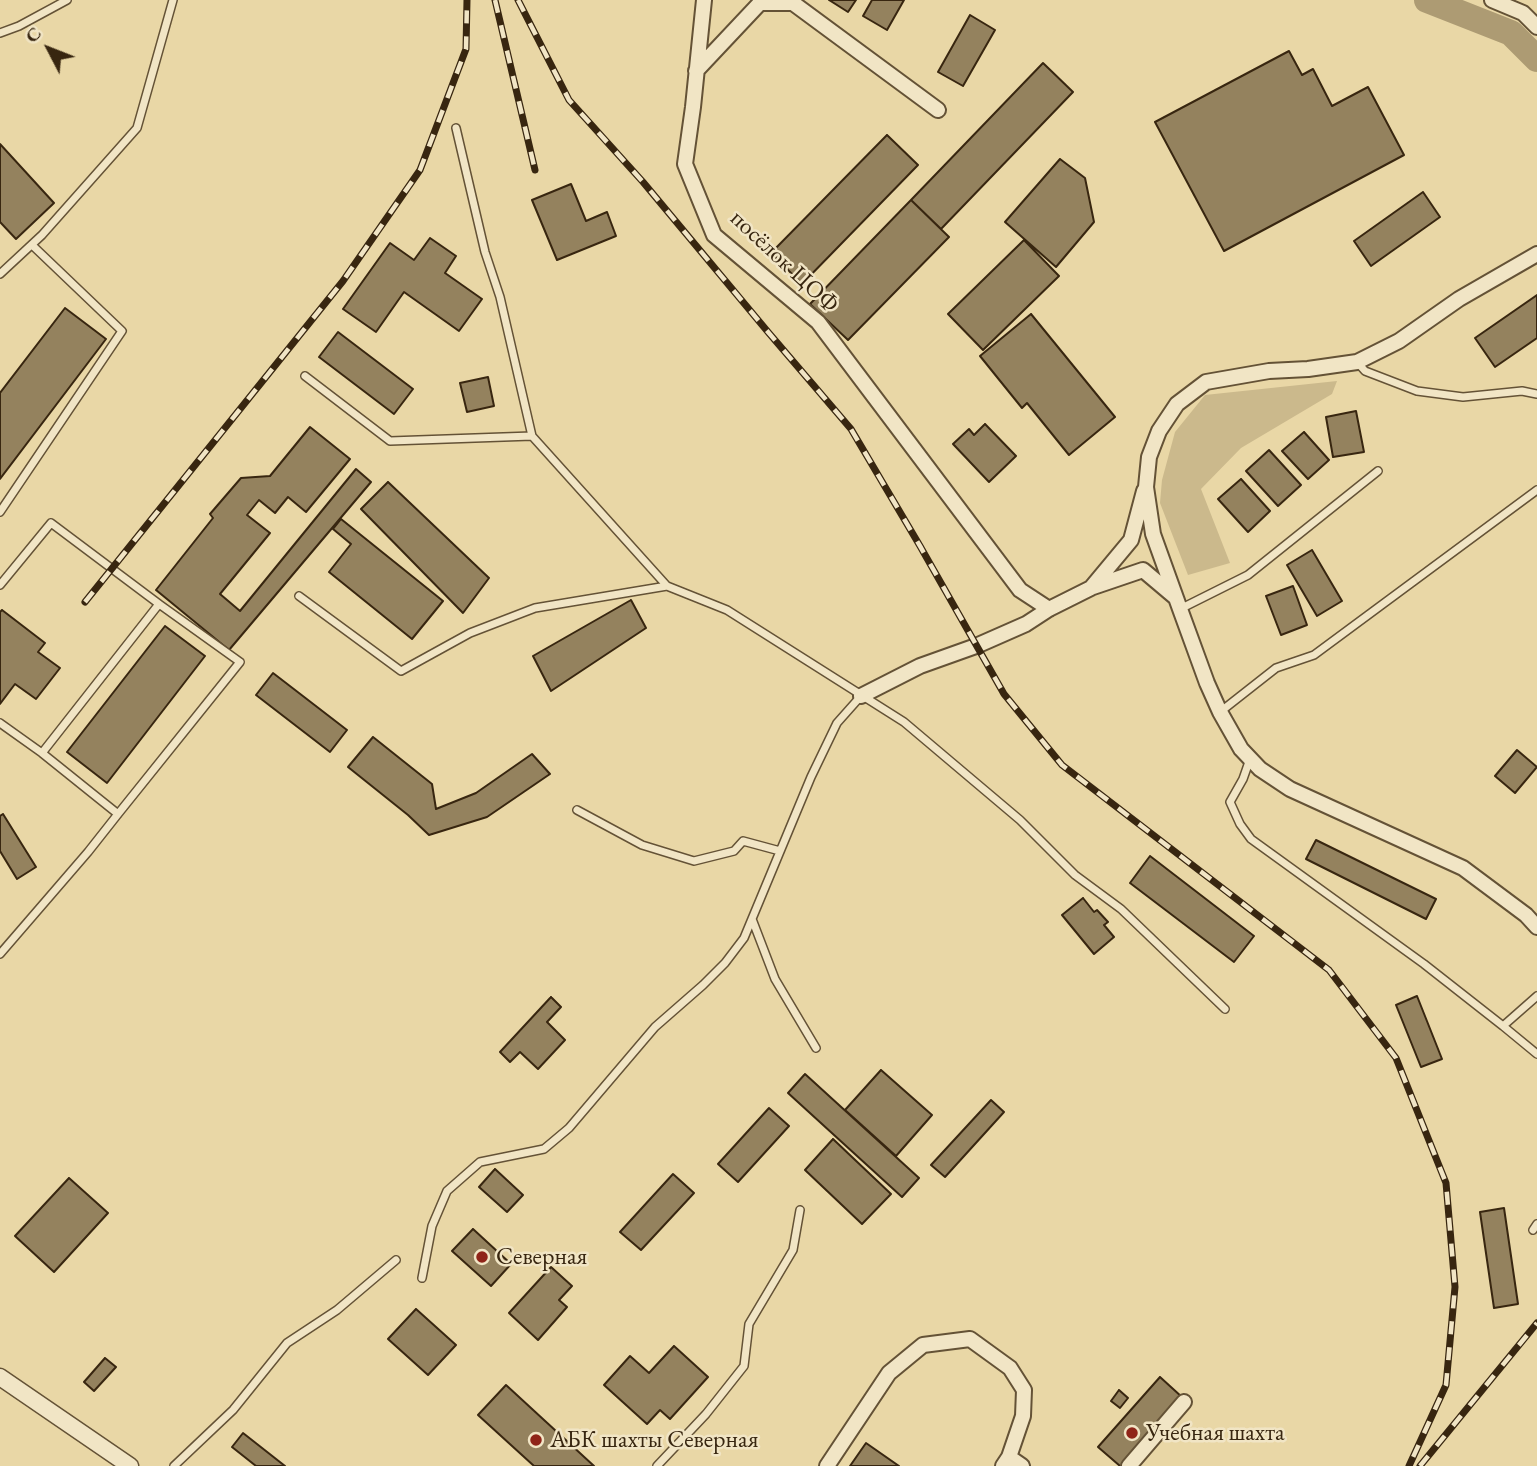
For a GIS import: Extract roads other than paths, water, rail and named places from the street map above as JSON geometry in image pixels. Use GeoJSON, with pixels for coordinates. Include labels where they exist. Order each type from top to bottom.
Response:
{"type":"FeatureCollection","features":[{"type":"Feature","properties":{"kind":"street","name":"посёлок ЦОФ"},"geometry":{"type":"LineString","coordinates":[[704,0],[685,164],[715,234],[818,322],[1020,590],[1049,609]]}},
{"type":"Feature","properties":{"kind":"street"},"geometry":{"type":"LineString","coordinates":[[1492,0],[1523,13],[1537,27]]}},
{"type":"Feature","properties":{"kind":"street"},"geometry":{"type":"LineString","coordinates":[[696,71],[760,3],[793,3],[938,110]]}},
{"type":"Feature","properties":{"kind":"street"},"geometry":{"type":"LineString","coordinates":[[1091,588],[1131,540],[1146,487],[1149,457],[1159,431],[1177,404],[1206,382],[1269,371],[1357,362],[1399,341],[1459,299],[1537,254]]}},
{"type":"Feature","properties":{"kind":"street"},"geometry":{"type":"LineString","coordinates":[[1146,487],[1153,534],[1178,604],[1207,683],[1241,749],[1260,769],[1290,789],[1463,868],[1526,915],[1537,927]]}},
{"type":"Feature","properties":{"kind":"street"},"geometry":{"type":"LineString","coordinates":[[861,696],[920,666],[1026,624],[1091,588],[1143,570],[1178,604]]}},
{"type":"Feature","properties":{"kind":"street"},"geometry":{"type":"LineString","coordinates":[[827,1466],[890,1373],[923,1345],[970,1339],[1010,1368],[1024,1390],[1023,1416],[1006,1462],[1022,1466]]}},
{"type":"Feature","properties":{"kind":"street"},"geometry":{"type":"LineString","coordinates":[[0,1377],[130,1466]]}},
{"type":"Feature","properties":{"kind":"street"},"geometry":{"type":"LineString","coordinates":[[1129,1466],[1184,1402]]}},
{"type":"Feature","properties":{"kind":"lane"},"geometry":{"type":"LineString","coordinates":[[0,33],[19,26],[67,0]]}},
{"type":"Feature","properties":{"kind":"lane"},"geometry":{"type":"LineString","coordinates":[[0,274],[43,235],[137,128],[173,0]]}},
{"type":"Feature","properties":{"kind":"lane"},"geometry":{"type":"LineString","coordinates":[[456,128],[485,252],[500,297],[532,436],[667,586],[727,610],[904,722],[1020,820],[1075,875],[1121,909],[1224,1009]]}},
{"type":"Feature","properties":{"kind":"lane"},"geometry":{"type":"LineString","coordinates":[[0,512],[122,331],[32,245]]}},
{"type":"Feature","properties":{"kind":"lane"},"geometry":{"type":"LineString","coordinates":[[1357,362],[1365,371],[1417,391],[1463,397],[1522,391],[1537,394]]}},
{"type":"Feature","properties":{"kind":"lane"},"geometry":{"type":"LineString","coordinates":[[305,376],[390,441],[532,436]]}},
{"type":"Feature","properties":{"kind":"lane"},"geometry":{"type":"LineString","coordinates":[[1178,604],[1248,575],[1378,471]]}},
{"type":"Feature","properties":{"kind":"lane"},"geometry":{"type":"LineString","coordinates":[[1220,712],[1276,668],[1314,655],[1537,490]]}},
{"type":"Feature","properties":{"kind":"lane"},"geometry":{"type":"LineString","coordinates":[[0,585],[51,523],[240,662],[88,852],[0,954]]}},
{"type":"Feature","properties":{"kind":"lane"},"geometry":{"type":"LineString","coordinates":[[299,596],[401,671],[470,633],[534,608],[667,586]]}},
{"type":"Feature","properties":{"kind":"lane"},"geometry":{"type":"LineString","coordinates":[[42,753],[159,604]]}},
{"type":"Feature","properties":{"kind":"lane"},"geometry":{"type":"LineString","coordinates":[[422,1278],[432,1226],[447,1191],[480,1163],[544,1149],[569,1128],[655,1027],[725,963],[744,938],[811,777],[837,723],[861,696]]}},
{"type":"Feature","properties":{"kind":"lane"},"geometry":{"type":"LineString","coordinates":[[0,723],[118,814]]}},
{"type":"Feature","properties":{"kind":"lane"},"geometry":{"type":"LineString","coordinates":[[1250,758],[1230,802],[1240,824],[1251,839],[1424,964],[1537,1054]]}},
{"type":"Feature","properties":{"kind":"lane"},"geometry":{"type":"LineString","coordinates":[[576,810],[642,845],[694,861],[734,850],[743,841],[780,851]]}},
{"type":"Feature","properties":{"kind":"lane"},"geometry":{"type":"LineString","coordinates":[[752,919],[775,979],[816,1048]]}},
{"type":"Feature","properties":{"kind":"lane"},"geometry":{"type":"LineString","coordinates":[[1503,1026],[1537,996]]}},
{"type":"Feature","properties":{"kind":"lane"},"geometry":{"type":"LineString","coordinates":[[657,1466],[706,1414],[744,1366],[749,1324],[793,1250],[800,1210]]}},
{"type":"Feature","properties":{"kind":"lane"},"geometry":{"type":"LineString","coordinates":[[174,1466],[233,1410],[287,1343],[337,1310],[396,1260]]}},
{"type":"Feature","properties":{"kind":"waterway"},"geometry":{"type":"LineString","coordinates":[[1427,0],[1511,33],[1537,59]]}},
{"type":"Feature","properties":{"kind":"railway"},"geometry":{"type":"LineString","coordinates":[[85,602],[343,281],[420,170],[466,49],[467,0]]}},
{"type":"Feature","properties":{"kind":"railway"},"geometry":{"type":"LineString","coordinates":[[495,0],[535,170]]}},
{"type":"Feature","properties":{"kind":"railway"},"geometry":{"type":"LineString","coordinates":[[518,0],[569,100],[643,182],[851,429],[1004,694],[1062,765],[1329,970],[1396,1058],[1446,1183],[1455,1287],[1446,1385],[1409,1466]]}},
{"type":"Feature","properties":{"kind":"railway"},"geometry":{"type":"LineString","coordinates":[[1420,1466],[1537,1323]]}},
{"type":"Feature","properties":{"kind":"place","name":"Северная"},"geometry":{"type":"Point","coordinates":[482,1257]}},
{"type":"Feature","properties":{"kind":"place","name":"Учебная шахта"},"geometry":{"type":"Point","coordinates":[1132,1433]}},
{"type":"Feature","properties":{"kind":"place","name":"АБК шахты Северная"},"geometry":{"type":"Point","coordinates":[536,1440]}}]}
